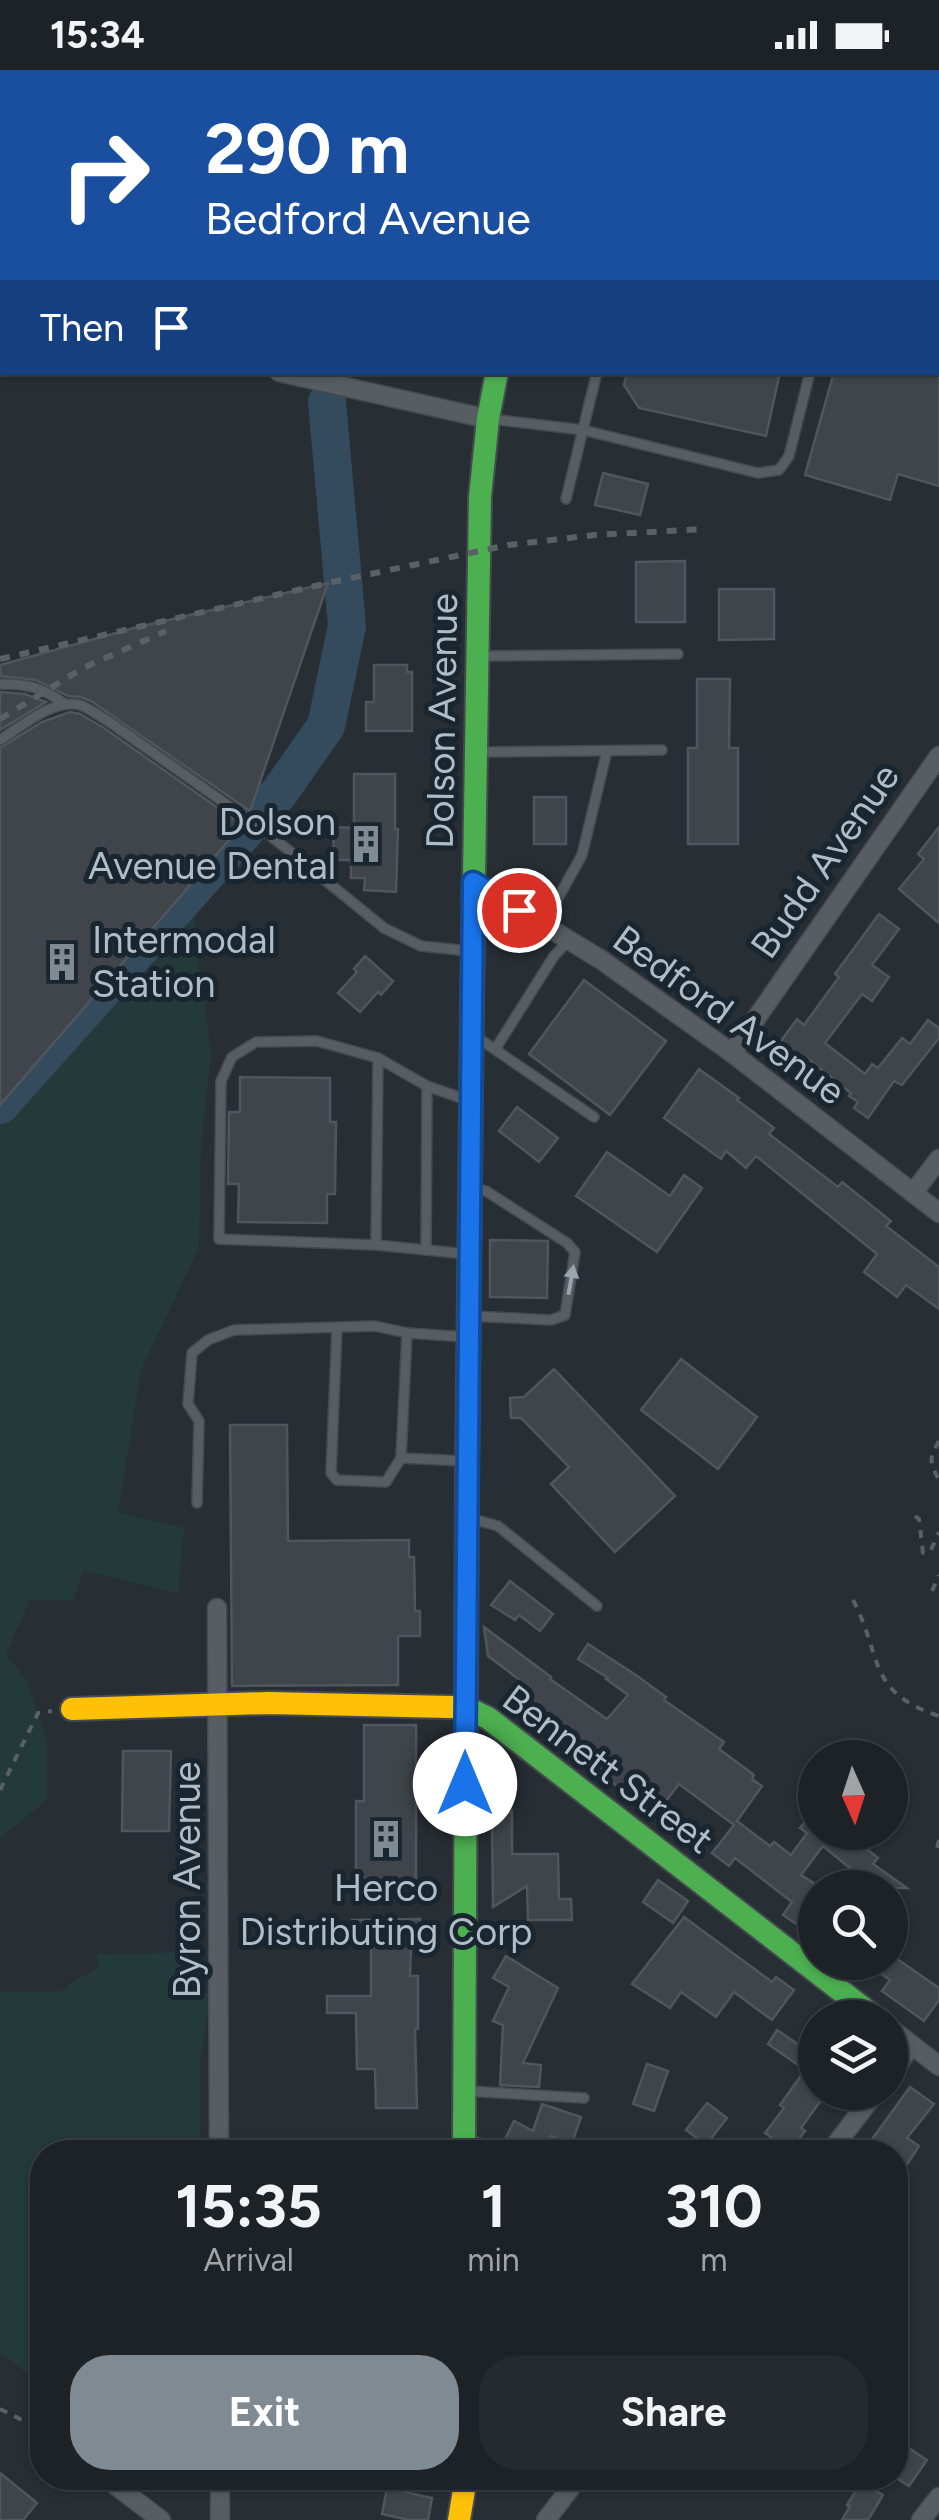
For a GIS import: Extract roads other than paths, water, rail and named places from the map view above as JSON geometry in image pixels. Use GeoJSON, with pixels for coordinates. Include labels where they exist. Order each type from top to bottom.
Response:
{"type":"FeatureCollection","features":[{"type":"Feature","properties":{"kind":"main road","name":"Dolson Avenue"},"geometry":{"type":"LineString","coordinates":[[464,2140],[470,1187],[479,1152],[471,1102],[471,1034],[480,497],[496,375]]}},
{"type":"Feature","properties":{"kind":"main road","name":"Bennett Street"},"geometry":{"type":"LineString","coordinates":[[72,1710],[268,1703],[465,1707],[498,1725],[853,2000]]}},
{"type":"Feature","properties":{"kind":"main road"},"geometry":{"type":"LineString","coordinates":[[459,2520],[464,2490]]}},
{"type":"Feature","properties":{"kind":"street"},"geometry":{"type":"LineString","coordinates":[[292,375],[488,419]]}},
{"type":"Feature","properties":{"kind":"street","name":"Budd Avenue"},"geometry":{"type":"LineString","coordinates":[[732,1053],[939,756]]}},
{"type":"Feature","properties":{"kind":"street","name":"Bedford Avenue"},"geometry":{"type":"LineString","coordinates":[[473,882],[600,959],[732,1053],[939,1213]]}},
{"type":"Feature","properties":{"kind":"street"},"geometry":{"type":"LineString","coordinates":[[913,1193],[939,1159]]}},
{"type":"Feature","properties":{"kind":"street","name":"Byron Avenue"},"geometry":{"type":"LineString","coordinates":[[217,1608],[220,2140]]}},
{"type":"Feature","properties":{"kind":"street"},"geometry":{"type":"LineString","coordinates":[[908,2043],[939,2066]]}},
{"type":"Feature","properties":{"kind":"street"},"geometry":{"type":"LineString","coordinates":[[908,2051],[912,2046]]}},
{"type":"Feature","properties":{"kind":"street"},"geometry":{"type":"LineString","coordinates":[[839,2140],[862,2110]]}},
{"type":"Feature","properties":{"kind":"street"},"geometry":{"type":"LineString","coordinates":[[122,2490],[162,2520]]}},
{"type":"Feature","properties":{"kind":"street"},"geometry":{"type":"LineString","coordinates":[[220,2490],[220,2520]]}},
{"type":"Feature","properties":{"kind":"street"},"geometry":{"type":"LineString","coordinates":[[546,2520],[569,2490]]}},
{"type":"Feature","properties":{"kind":"street"},"geometry":{"type":"LineString","coordinates":[[921,2520],[939,2496]]}},
{"type":"Feature","properties":{"kind":"lane"},"geometry":{"type":"LineString","coordinates":[[566,499],[596,375]]}},
{"type":"Feature","properties":{"kind":"lane"},"geometry":{"type":"LineString","coordinates":[[488,419],[583,430],[758,472],[779,470],[789,456],[809,375]]}},
{"type":"Feature","properties":{"kind":"lane"},"geometry":{"type":"LineString","coordinates":[[478,656],[678,654]]}},
{"type":"Feature","properties":{"kind":"lane"},"geometry":{"type":"LineString","coordinates":[[0,684],[24,684],[46,690],[65,704]]}},
{"type":"Feature","properties":{"kind":"lane"},"geometry":{"type":"LineString","coordinates":[[0,740],[48,710],[65,704],[80,705],[257,825],[384,928],[421,946],[472,952]]}},
{"type":"Feature","properties":{"kind":"lane"},"geometry":{"type":"LineString","coordinates":[[476,752],[662,750]]}},
{"type":"Feature","properties":{"kind":"lane"},"geometry":{"type":"LineString","coordinates":[[543,924],[582,855],[607,751]]}},
{"type":"Feature","properties":{"kind":"lane"},"geometry":{"type":"LineString","coordinates":[[496,1048],[568,940]]}},
{"type":"Feature","properties":{"kind":"lane"},"geometry":{"type":"LineString","coordinates":[[471,1034],[594,1117]]}},
{"type":"Feature","properties":{"kind":"lane"},"geometry":{"type":"LineString","coordinates":[[470,1255],[376,1245],[219,1239],[221,1081],[232,1057],[256,1042],[317,1041],[378,1058],[427,1086],[471,1102]]}},
{"type":"Feature","properties":{"kind":"lane"},"geometry":{"type":"LineString","coordinates":[[376,1245],[378,1058]]}},
{"type":"Feature","properties":{"kind":"lane"},"geometry":{"type":"LineString","coordinates":[[426,1250],[427,1086]]}},
{"type":"Feature","properties":{"kind":"lane"},"geometry":{"type":"LineString","coordinates":[[197,1503],[200,1420],[188,1404],[192,1353],[208,1340],[234,1330],[375,1326],[406,1332],[551,1320],[565,1315],[575,1252],[486,1192],[470,1187]]}},
{"type":"Feature","properties":{"kind":"lane"},"geometry":{"type":"LineString","coordinates":[[338,1327],[331,1473],[337,1480],[386,1482],[401,1458],[406,1332]]}},
{"type":"Feature","properties":{"kind":"lane"},"geometry":{"type":"LineString","coordinates":[[401,1458],[468,1461]]}},
{"type":"Feature","properties":{"kind":"lane"},"geometry":{"type":"LineString","coordinates":[[467,1517],[498,1526],[597,1606]]}},
{"type":"Feature","properties":{"kind":"lane"},"geometry":{"type":"LineString","coordinates":[[464,2090],[584,2098]]}},
{"type":"Feature","properties":{"kind":"waterway"},"geometry":{"type":"LineString","coordinates":[[0,1105],[279,793],[326,726],[347,626],[327,402]]}},
{"type":"Feature","properties":{"kind":"railway"},"geometry":{"type":"LineString","coordinates":[[0,659],[508,545],[706,529]]}},
{"type":"Feature","properties":{"kind":"railway"},"geometry":{"type":"LineString","coordinates":[[0,719],[83,668],[166,631]]}},
{"type":"Feature","properties":{"kind":"place","name":"Dolson Avenue Dental"},"geometry":{"type":"Point","coordinates":[366,844]}},
{"type":"Feature","properties":{"kind":"place","name":"Intermodal Station"},"geometry":{"type":"Point","coordinates":[62,962]}},
{"type":"Feature","properties":{"kind":"place","name":"Herco Distributing Corp"},"geometry":{"type":"Point","coordinates":[386,1839]}}]}
